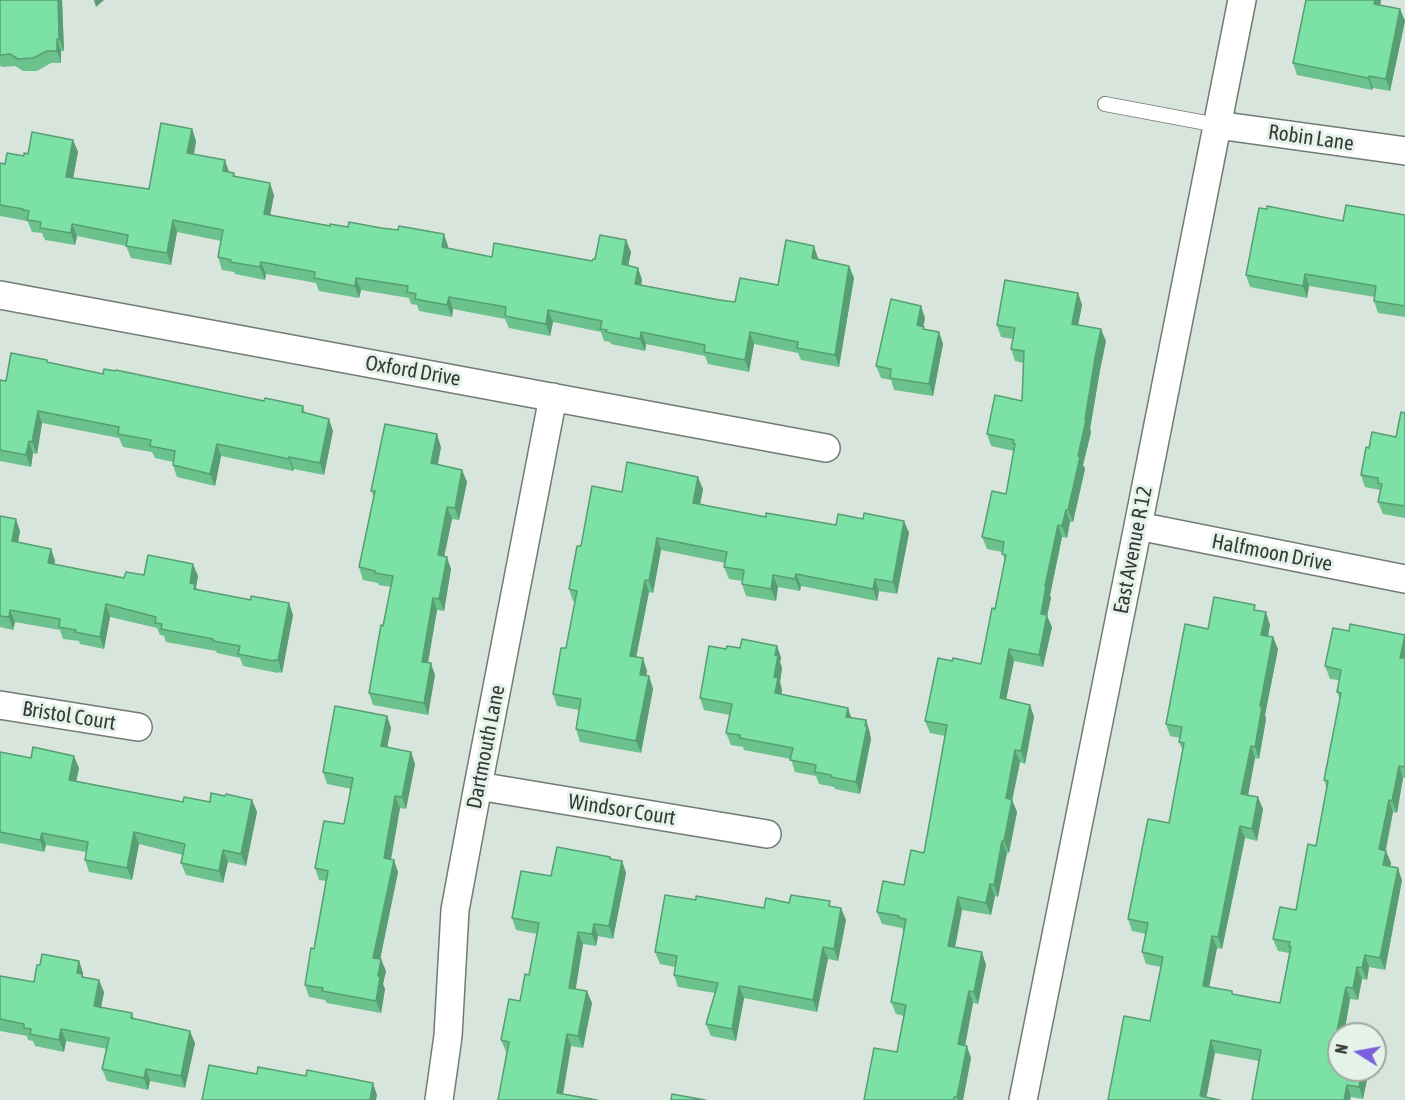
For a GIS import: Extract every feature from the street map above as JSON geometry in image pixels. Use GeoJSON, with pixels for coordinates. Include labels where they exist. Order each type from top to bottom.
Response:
{"type":"FeatureCollection","features":[{"type":"Feature","properties":{"kind":"street","name":"East Avenue R 12"},"geometry":{"type":"LineString","coordinates":[[1023,1100],[1242,0]]}},
{"type":"Feature","properties":{"kind":"street","name":"Robin Lane"},"geometry":{"type":"LineString","coordinates":[[1217,125],[1405,152]]}},
{"type":"Feature","properties":{"kind":"street","name":"Oxford Drive"},"geometry":{"type":"LineString","coordinates":[[0,295],[826,448]]}},
{"type":"Feature","properties":{"kind":"street","name":"Dartmouth Lane"},"geometry":{"type":"LineString","coordinates":[[439,1100],[448,1036],[455,910],[553,397]]}},
{"type":"Feature","properties":{"kind":"street","name":"Halfmoon Drive"},"geometry":{"type":"LineString","coordinates":[[1138,526],[1405,579]]}},
{"type":"Feature","properties":{"kind":"street","name":"Bristol Court"},"geometry":{"type":"LineString","coordinates":[[0,705],[138,727]]}},
{"type":"Feature","properties":{"kind":"street","name":"Windsor Court"},"geometry":{"type":"LineString","coordinates":[[478,786],[767,834]]}},
{"type":"Feature","properties":{"kind":"lane"},"geometry":{"type":"LineString","coordinates":[[1105,104],[1217,125]]}},
{"type":"Feature","properties":{"kind":"building"},"geometry":{"type":"Polygon","coordinates":[[[0,0],[58,0],[57,51],[47,51],[33,58],[18,59],[10,54],[0,55],[0,0]]]}},
{"type":"Feature","properties":{"kind":"building"},"geometry":{"type":"Polygon","coordinates":[[[1306,0],[1375,0],[1374,4],[1400,9],[1386,79],[1369,76],[1368,78],[1293,63],[1306,0]]]}},
{"type":"Feature","properties":{"kind":"building"},"geometry":{"type":"Polygon","coordinates":[[[161,123],[192,129],[187,153],[225,160],[223,171],[234,173],[233,176],[270,183],[264,214],[330,226],[330,224],[348,227],[349,222],[398,230],[399,226],[444,234],[442,247],[492,257],[494,243],[592,261],[595,259],[600,235],[626,240],[622,264],[638,268],[635,284],[719,300],[735,302],[740,278],[778,285],[786,240],[814,246],[812,258],[849,266],[835,355],[797,348],[798,342],[750,332],[745,360],[704,352],[705,345],[641,332],[640,339],[606,332],[607,330],[600,329],[602,321],[548,310],[546,324],[505,316],[506,307],[449,297],[447,305],[415,299],[416,294],[407,292],[408,286],[356,278],[355,286],[314,278],[315,272],[261,262],[260,267],[230,262],[231,260],[218,257],[223,230],[173,220],[167,253],[126,246],[128,235],[72,224],[71,233],[40,228],[41,222],[27,220],[29,211],[0,205],[0,163],[5,164],[7,153],[24,156],[24,153],[28,154],[32,132],[73,140],[66,177],[149,189],[161,123]]]}},
{"type":"Feature","properties":{"kind":"building"},"geometry":{"type":"Polygon","coordinates":[[[1346,205],[1405,215],[1405,306],[1374,301],[1376,286],[1305,274],[1303,286],[1246,275],[1259,208],[1267,209],[1267,206],[1343,221],[1346,205]]]}},
{"type":"Feature","properties":{"kind":"building"},"geometry":{"type":"Polygon","coordinates":[[[1005,280],[1078,293],[1072,324],[1101,329],[1078,456],[1080,457],[1068,510],[1066,510],[1062,526],[1058,525],[1045,586],[1041,614],[1047,615],[1039,655],[1009,649],[1000,698],[1030,705],[1021,751],[1015,750],[1006,798],[1012,800],[994,885],[990,884],[986,903],[958,897],[948,946],[982,952],[974,992],[969,991],[958,1044],[967,1046],[957,1097],[953,1100],[864,1100],[874,1048],[897,1052],[906,1005],[891,1002],[906,919],[877,912],[883,881],[904,885],[911,850],[924,853],[947,725],[925,721],[938,658],[952,661],[953,658],[981,664],[1006,555],[1002,554],[1004,542],[982,537],[992,491],[1006,494],[1015,444],[1014,440],[987,434],[995,395],[1022,401],[1024,351],[1011,349],[1015,328],[997,325],[1005,280]]]}},
{"type":"Feature","properties":{"kind":"building"},"geometry":{"type":"Polygon","coordinates":[[[891,299],[921,306],[917,325],[924,327],[923,329],[939,332],[929,384],[890,378],[891,369],[876,366],[891,299]]]}},
{"type":"Feature","properties":{"kind":"building"},"geometry":{"type":"Polygon","coordinates":[[[11,353],[103,374],[104,369],[116,370],[264,401],[265,398],[303,406],[302,412],[329,419],[320,463],[217,444],[210,474],[173,465],[175,451],[150,446],[151,440],[118,434],[119,427],[38,411],[32,442],[29,441],[26,455],[0,450],[0,380],[6,381],[11,353]]]}},
{"type":"Feature","properties":{"kind":"building"},"geometry":{"type":"Polygon","coordinates":[[[1401,412],[1405,413],[1405,506],[1378,502],[1382,484],[1378,483],[1378,478],[1361,475],[1366,447],[1369,448],[1372,432],[1396,437],[1401,412]]]}},
{"type":"Feature","properties":{"kind":"building"},"geometry":{"type":"Polygon","coordinates":[[[385,424],[437,434],[431,463],[462,470],[455,508],[447,507],[438,555],[447,557],[439,599],[433,598],[422,662],[431,663],[424,703],[369,693],[381,625],[383,626],[393,576],[359,567],[375,491],[371,491],[385,424]]]}},
{"type":"Feature","properties":{"kind":"building"},"geometry":{"type":"Polygon","coordinates":[[[627,462],[698,477],[693,503],[766,517],[766,513],[836,525],[838,514],[863,519],[864,513],[904,521],[893,582],[875,579],[873,589],[796,574],[795,579],[773,575],[771,589],[742,584],[744,570],[724,567],[727,552],[657,538],[649,581],[645,580],[630,656],[643,658],[640,675],[649,676],[636,741],[576,729],[581,699],[553,694],[561,648],[566,648],[577,591],[569,589],[577,546],[581,546],[592,486],[622,492],[627,462]]]}},
{"type":"Feature","properties":{"kind":"building"},"geometry":{"type":"Polygon","coordinates":[[[0,516],[16,519],[12,541],[51,549],[48,563],[124,578],[126,572],[144,575],[148,555],[193,564],[190,583],[195,584],[194,589],[251,600],[251,596],[289,603],[278,660],[238,654],[240,646],[161,629],[162,624],[155,623],[156,617],[106,604],[100,637],[59,627],[60,619],[10,610],[9,617],[0,616],[0,516]]]}},
{"type":"Feature","properties":{"kind":"building"},"geometry":{"type":"Polygon","coordinates":[[[1214,597],[1255,605],[1254,610],[1266,612],[1261,635],[1273,637],[1255,747],[1251,746],[1241,794],[1258,797],[1252,829],[1240,826],[1218,937],[1212,936],[1203,986],[1280,1003],[1291,947],[1289,947],[1290,942],[1273,939],[1280,907],[1296,910],[1308,844],[1316,846],[1328,781],[1324,780],[1341,693],[1337,692],[1341,670],[1325,666],[1333,628],[1349,631],[1350,624],[1405,635],[1400,658],[1405,658],[1405,767],[1399,766],[1379,849],[1386,851],[1383,865],[1398,868],[1380,958],[1365,955],[1362,968],[1357,967],[1353,988],[1346,987],[1339,1022],[1327,1022],[1327,1082],[1360,1082],[1359,1087],[1347,1085],[1344,1100],[1252,1100],[1261,1050],[1211,1040],[1200,1096],[1220,1100],[1108,1100],[1124,1016],[1150,1021],[1163,957],[1142,952],[1148,923],[1128,919],[1148,819],[1169,823],[1184,743],[1179,742],[1182,727],[1166,724],[1185,624],[1208,629],[1214,597]]]}},
{"type":"Feature","properties":{"kind":"building"},"geometry":{"type":"Polygon","coordinates":[[[742,639],[777,646],[775,655],[778,656],[774,677],[778,678],[775,693],[848,708],[846,717],[866,720],[865,726],[867,727],[856,782],[815,772],[816,765],[790,760],[793,748],[740,738],[740,735],[726,733],[732,704],[700,698],[709,646],[726,649],[727,646],[740,648],[742,639]]]}},
{"type":"Feature","properties":{"kind":"building"},"geometry":{"type":"Polygon","coordinates":[[[335,706],[387,716],[381,746],[411,752],[402,797],[395,796],[384,858],[394,860],[373,958],[381,959],[376,1001],[322,991],[323,988],[305,985],[328,871],[315,868],[324,821],[344,824],[353,778],[323,772],[335,706]]]}},
{"type":"Feature","properties":{"kind":"building"},"geometry":{"type":"Polygon","coordinates":[[[33,747],[74,756],[69,780],[183,802],[184,797],[210,802],[211,793],[252,800],[241,854],[223,850],[219,871],[181,863],[185,844],[134,832],[127,868],[85,860],[88,842],[42,833],[40,840],[0,832],[0,752],[31,758],[33,747]]]}},
{"type":"Feature","properties":{"kind":"building"},"geometry":{"type":"Polygon","coordinates":[[[557,847],[622,861],[609,926],[594,924],[592,934],[578,932],[569,988],[587,991],[578,1036],[567,1034],[557,1093],[597,1100],[498,1100],[509,1042],[501,1040],[509,999],[520,1001],[525,974],[529,975],[539,923],[512,918],[521,871],[551,876],[557,847]]]}},
{"type":"Feature","properties":{"kind":"building"},"geometry":{"type":"Polygon","coordinates":[[[665,895],[696,900],[696,896],[764,908],[766,898],[789,903],[791,895],[830,901],[829,906],[841,908],[834,949],[823,947],[813,1000],[739,986],[732,1029],[706,1024],[718,983],[674,975],[677,956],[655,952],[665,895]]]}},
{"type":"Feature","properties":{"kind":"building"},"geometry":{"type":"Polygon","coordinates":[[[42,954],[79,961],[77,973],[82,974],[82,977],[99,980],[94,1006],[132,1013],[131,1018],[190,1031],[181,1076],[146,1069],[144,1078],[102,1069],[109,1038],[61,1029],[59,1040],[30,1034],[31,1029],[24,1028],[24,1024],[0,1019],[0,976],[34,982],[42,954]]]}},
{"type":"Feature","properties":{"kind":"building"},"geometry":{"type":"Polygon","coordinates":[[[209,1065],[257,1074],[258,1067],[306,1076],[307,1070],[373,1083],[370,1100],[202,1100],[209,1065]]]}},
{"type":"Feature","properties":{"kind":"building"},"geometry":{"type":"Polygon","coordinates":[[[672,1094],[705,1100],[671,1100],[672,1094]]]}}]}
